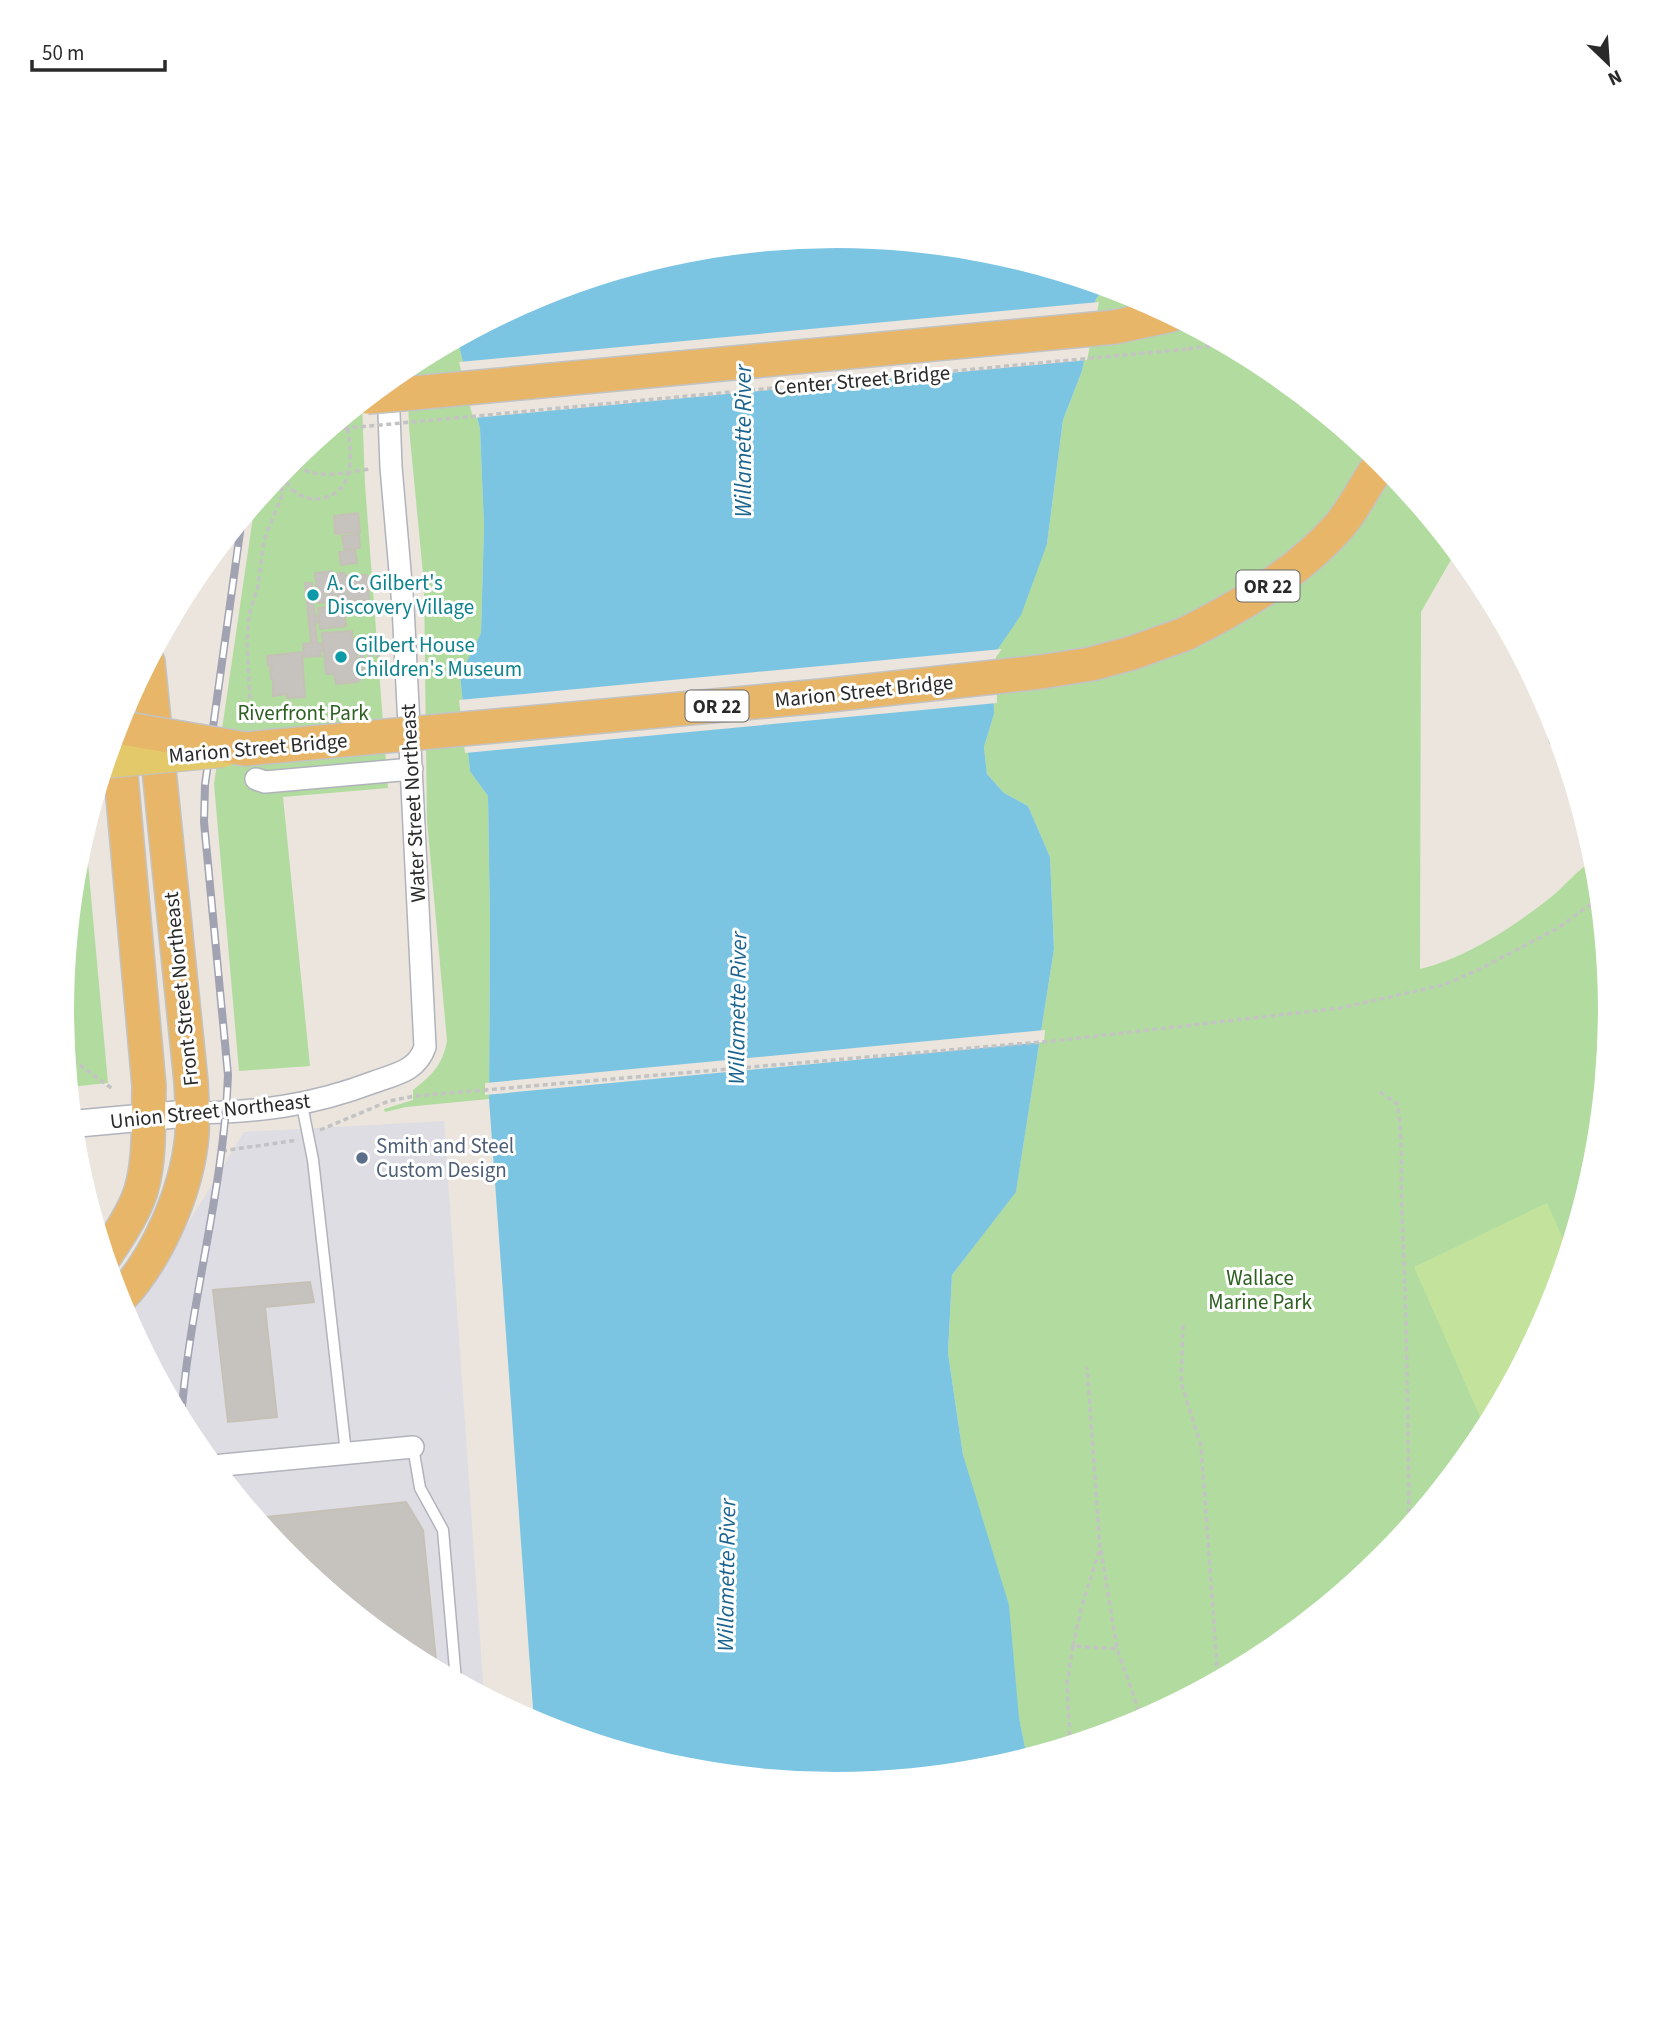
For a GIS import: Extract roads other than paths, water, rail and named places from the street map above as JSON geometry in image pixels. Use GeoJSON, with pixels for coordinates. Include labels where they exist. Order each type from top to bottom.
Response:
{"type":"FeatureCollection","features":[{"type":"Feature","properties":{"kind":"highway","name":"Center Street Bridge"},"geometry":{"type":"LineString","coordinates":[[401,387],[1115,327],[1155,318]]}},
{"type":"Feature","properties":{"kind":"highway","name":"Center Street Bridge"},"geometry":{"type":"LineString","coordinates":[[1115,327],[1192,339]]}},
{"type":"Feature","properties":{"kind":"highway","name":"Marion Street Bridge"},"geometry":{"type":"LineString","coordinates":[[251,754],[821,696],[1091,664],[1160,645],[1219,617],[1284,575],[1341,524],[1375,472]]}},
{"type":"Feature","properties":{"kind":"highway"},"geometry":{"type":"LineString","coordinates":[[1341,524],[1387,484]]}},
{"type":"Feature","properties":{"kind":"highway","name":"Front Street Northeast"},"geometry":{"type":"LineString","coordinates":[[127,1288],[145,1265],[167,1224],[185,1177],[192,1133],[191,1082],[150,678]]}},
{"type":"Feature","properties":{"kind":"highway","name":"OR 22"},"geometry":{"type":"LineString","coordinates":[[127,730],[251,754]]}},
{"type":"Feature","properties":{"kind":"highway","name":"Front Street Northeast"},"geometry":{"type":"LineString","coordinates":[[111,1245],[139,1198],[144,1172],[149,1086],[118,754]]}},
{"type":"Feature","properties":{"kind":"main road","name":"Marion Street Bridge"},"geometry":{"type":"LineString","coordinates":[[115,761],[251,754]]}},
{"type":"Feature","properties":{"kind":"street","name":"Water Street Northeast"},"geometry":{"type":"LineString","coordinates":[[401,387],[391,467],[403,606],[426,1039],[421,1058]]}},
{"type":"Feature","properties":{"kind":"street"},"geometry":{"type":"LineString","coordinates":[[251,754],[265,782],[412,769]]}},
{"type":"Feature","properties":{"kind":"street","name":"Union Street Northeast"},"geometry":{"type":"LineString","coordinates":[[82,1123],[302,1105],[346,1093],[409,1069],[421,1058]]}},
{"type":"Feature","properties":{"kind":"street"},"geometry":{"type":"LineString","coordinates":[[225,1465],[413,1447]]}},
{"type":"Feature","properties":{"kind":"lane"},"geometry":{"type":"LineString","coordinates":[[302,1105],[313,1160],[346,1454]]}},
{"type":"Feature","properties":{"kind":"lane"},"geometry":{"type":"LineString","coordinates":[[413,1447],[420,1489],[443,1530],[455,1670]]}},
{"type":"Feature","properties":{"kind":"water","name":"Willamette River"},"geometry":{"type":"Polygon","coordinates":[[[786,249],[885,249],[984,262],[1033,273],[1099,295],[1082,371],[1063,420],[1047,544],[1021,615],[993,656],[994,714],[984,747],[987,774],[1004,793],[1028,806],[1050,857],[1054,949],[1016,1192],[952,1275],[948,1353],[963,1455],[1009,1605],[1019,1718],[1025,1748],[935,1765],[885,1770],[786,1770],[736,1765],[638,1746],[533,1708],[489,1099],[488,796],[470,771],[460,675],[481,633],[484,526],[480,429],[459,348],[498,326],[591,288],[638,273],[687,262],[786,249]]]}},
{"type":"Feature","properties":{"kind":"railway"},"geometry":{"type":"LineString","coordinates":[[183,1401],[191,1333],[220,1162],[228,1075],[204,822],[205,785],[240,536]]}},
{"type":"Feature","properties":{"kind":"place","name":"A. C. Gilbert's Discovery Village"},"geometry":{"type":"Point","coordinates":[313,595]}},
{"type":"Feature","properties":{"kind":"place","name":"Gilbert House Children's Museum"},"geometry":{"type":"Point","coordinates":[341,657]}},
{"type":"Feature","properties":{"kind":"place","name":"Smith and Steel Custom Design"},"geometry":{"type":"Point","coordinates":[362,1158]}},
{"type":"Feature","properties":{"kind":"park label","name":"Riverfront Park"},"geometry":{"type":"Point","coordinates":[303,713]}},
{"type":"Feature","properties":{"kind":"park label","name":"Wallace Marine Park"},"geometry":{"type":"Point","coordinates":[1260,1290]}}]}
